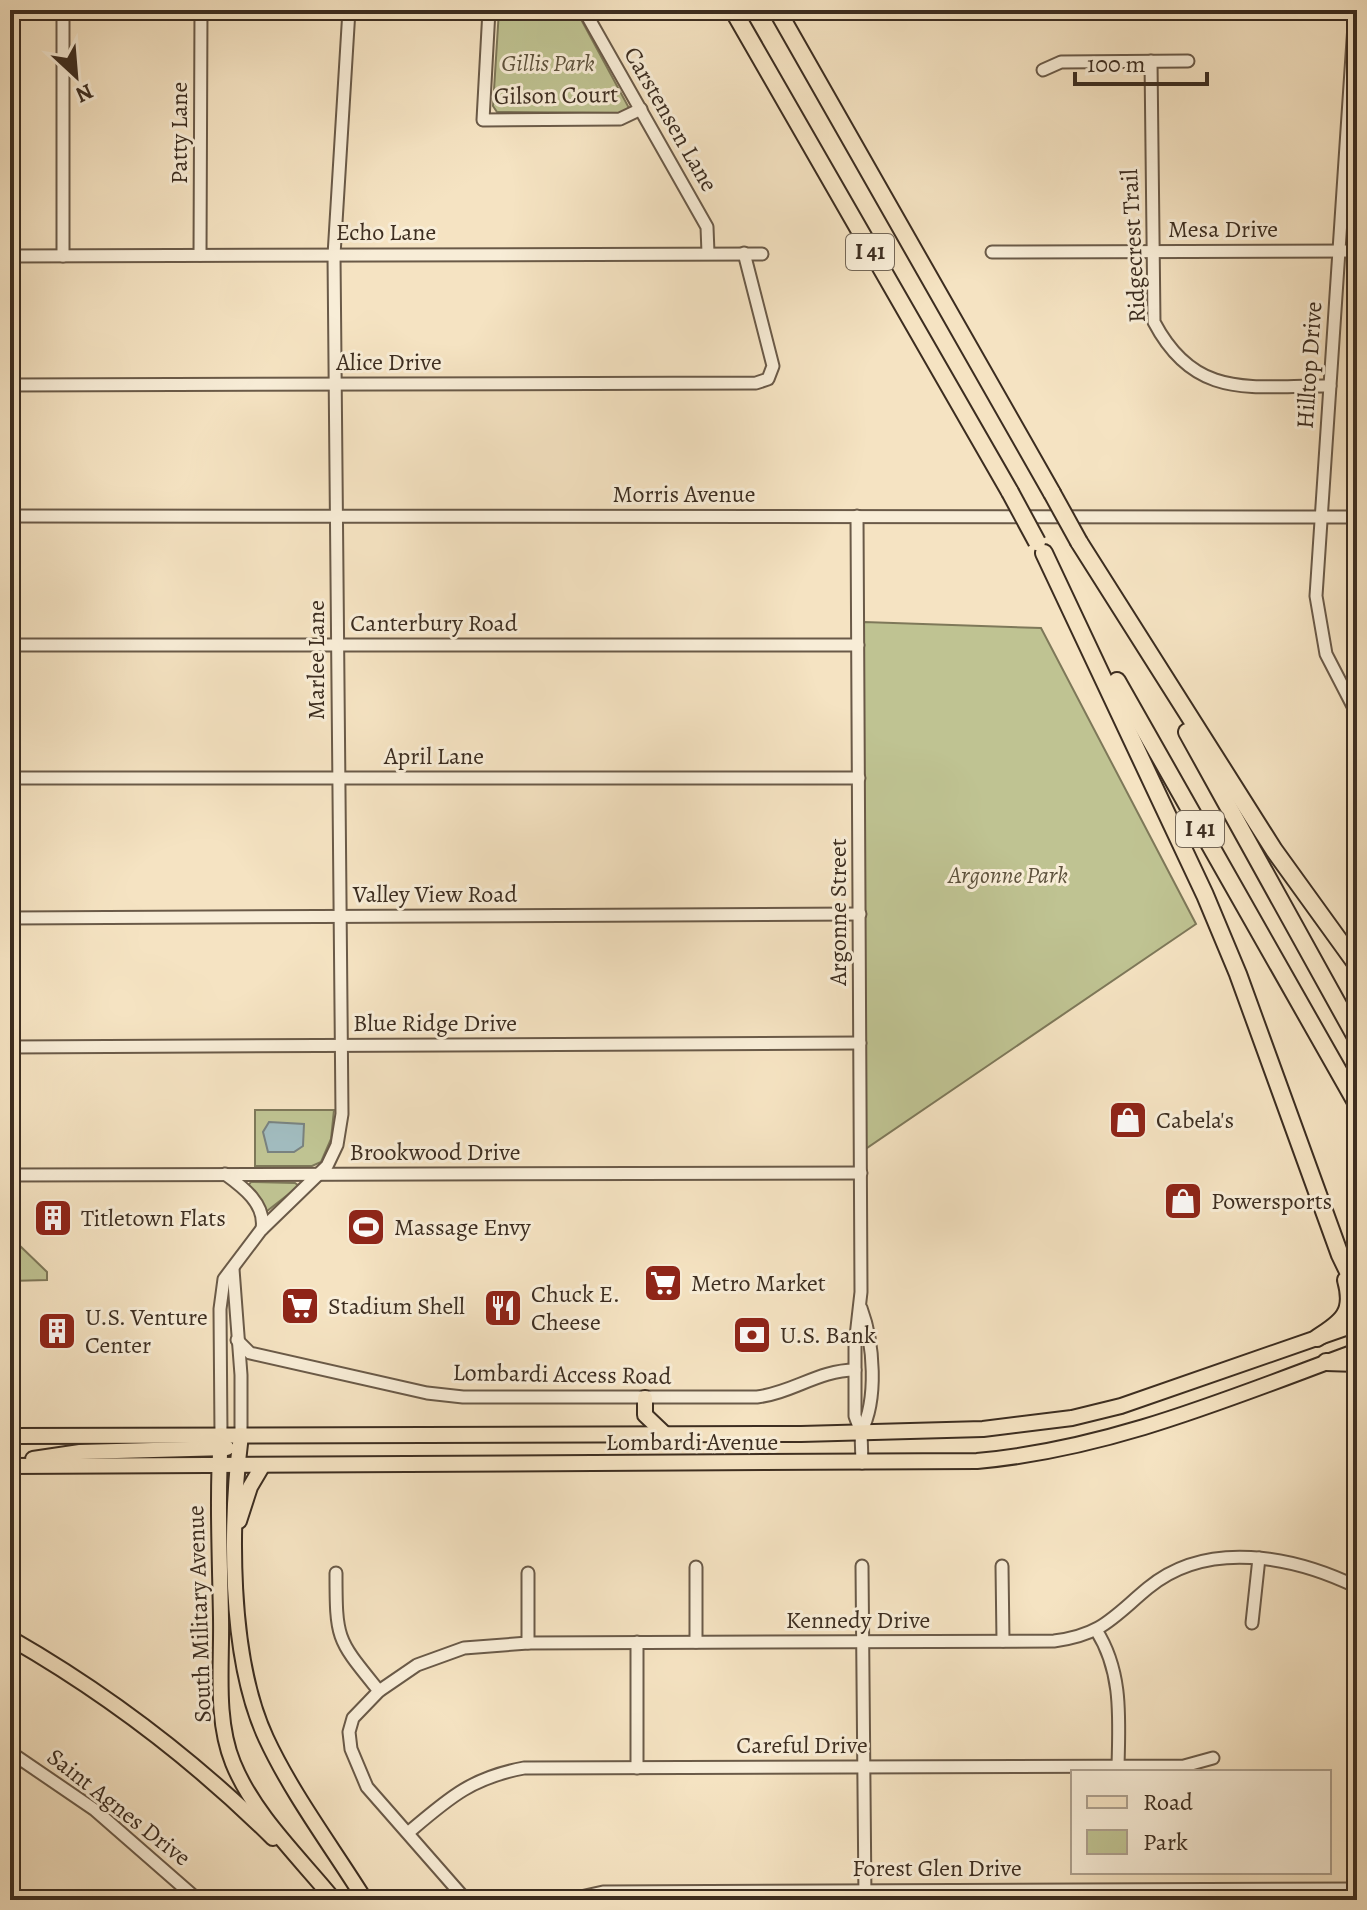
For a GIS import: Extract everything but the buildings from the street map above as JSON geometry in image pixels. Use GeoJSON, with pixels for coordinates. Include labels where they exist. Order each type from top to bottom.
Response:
{"type":"FeatureCollection","features":[{"type":"Feature","properties":{"kind":"highway","name":"I 41"},"geometry":{"type":"LineString","coordinates":[[733,10],[1357,1104]]}},
{"type":"Feature","properties":{"kind":"highway","name":"I 41"},"geometry":{"type":"LineString","coordinates":[[777,10],[1119,608],[1357,1039]]}},
{"type":"Feature","properties":{"kind":"highway"},"geometry":{"type":"LineString","coordinates":[[1041,548],[1205,895],[1243,987],[1340,1255],[1349,1290],[1350,1310],[1341,1323],[1317,1338]]}},
{"type":"Feature","properties":{"kind":"highway"},"geometry":{"type":"LineString","coordinates":[[1119,608],[1274,850],[1357,965]]}},
{"type":"Feature","properties":{"kind":"highway"},"geometry":{"type":"LineString","coordinates":[[1340,1255],[1357,1290]]}},
{"type":"Feature","properties":{"kind":"highway"},"geometry":{"type":"LineString","coordinates":[[1326,1362],[1357,1363]]}},
{"type":"Feature","properties":{"kind":"main road","name":"Lombardi Avenue"},"geometry":{"type":"LineString","coordinates":[[241,1435],[666,1435],[983,1429],[1078,1417],[1161,1394],[1357,1324]]}},
{"type":"Feature","properties":{"kind":"main road","name":"Lombardi Avenue"},"geometry":{"type":"LineString","coordinates":[[10,1436],[220,1450],[237,1465],[977,1461],[1075,1447],[1166,1422],[1357,1351]]}},
{"type":"Feature","properties":{"kind":"main road"},"geometry":{"type":"LineString","coordinates":[[625,1435],[645,1415],[645,1398]]}},
{"type":"Feature","properties":{"kind":"main road"},"geometry":{"type":"LineString","coordinates":[[645,1415],[666,1435]]}},
{"type":"Feature","properties":{"kind":"main road"},"geometry":{"type":"LineString","coordinates":[[220,1450],[241,1435]]}},
{"type":"Feature","properties":{"kind":"main road","name":"South Military Avenue"},"geometry":{"type":"LineString","coordinates":[[241,1435],[237,1465],[236,1529],[243,1663],[257,1715],[271,1747],[365,1900]]}},
{"type":"Feature","properties":{"kind":"main road","name":"Lombardi Avenue"},"geometry":{"type":"LineString","coordinates":[[10,1466],[220,1450]]}},
{"type":"Feature","properties":{"kind":"main road","name":"South Military Avenue"},"geometry":{"type":"LineString","coordinates":[[220,1450],[223,1723],[233,1764],[254,1802],[334,1900]]}},
{"type":"Feature","properties":{"kind":"main road"},"geometry":{"type":"LineString","coordinates":[[236,1529],[250,1487],[263,1465]]}},
{"type":"Feature","properties":{"kind":"main road"},"geometry":{"type":"LineString","coordinates":[[10,1638],[77,1678],[163,1740],[278,1843],[295,1851]]}},
{"type":"Feature","properties":{"kind":"street"},"geometry":{"type":"LineString","coordinates":[[63,10],[63,256]]}},
{"type":"Feature","properties":{"kind":"street","name":"Patty Lane"},"geometry":{"type":"LineString","coordinates":[[200,255],[201,10]]}},
{"type":"Feature","properties":{"kind":"street","name":"Marlee Lane"},"geometry":{"type":"LineString","coordinates":[[220,1450],[220,1296],[224,1279],[261,1230],[321,1175],[337,1145],[342,1114],[334,255],[349,10]]}},
{"type":"Feature","properties":{"kind":"street","name":"Gilson Court"},"geometry":{"type":"LineString","coordinates":[[489,10],[483,120],[620,119],[641,109]]}},
{"type":"Feature","properties":{"kind":"street","name":"Carstensen Lane"},"geometry":{"type":"LineString","coordinates":[[584,10],[707,227],[708,253]]}},
{"type":"Feature","properties":{"kind":"street","name":"Hilltop Drive"},"geometry":{"type":"LineString","coordinates":[[1355,10],[1316,596],[1319,627],[1334,674],[1357,714]]}},
{"type":"Feature","properties":{"kind":"street","name":"Ridgecrest Trail"},"geometry":{"type":"LineString","coordinates":[[1151,61],[1151,251],[1154,322],[1162,337],[1196,373],[1222,385],[1330,386]]}},
{"type":"Feature","properties":{"kind":"street"},"geometry":{"type":"LineString","coordinates":[[1043,70],[1061,62],[1188,61]]}},
{"type":"Feature","properties":{"kind":"street","name":"Mesa Drive"},"geometry":{"type":"LineString","coordinates":[[992,252],[1357,251]]}},
{"type":"Feature","properties":{"kind":"street","name":"Alice Drive"},"geometry":{"type":"LineString","coordinates":[[10,385],[756,383],[768,379],[773,366],[744,253]]}},
{"type":"Feature","properties":{"kind":"street","name":"Echo Lane"},"geometry":{"type":"LineString","coordinates":[[10,256],[762,254]]}},
{"type":"Feature","properties":{"kind":"street","name":"Morris Avenue"},"geometry":{"type":"LineString","coordinates":[[10,516],[1357,517]]}},
{"type":"Feature","properties":{"kind":"street","name":"Argonne Street"},"geometry":{"type":"LineString","coordinates":[[857,516],[861,1308],[855,1370],[855,1416],[861,1432],[862,1463]]}},
{"type":"Feature","properties":{"kind":"street","name":"Canterbury Road"},"geometry":{"type":"LineString","coordinates":[[10,645],[858,645]]}},
{"type":"Feature","properties":{"kind":"street","name":"April Lane"},"geometry":{"type":"LineString","coordinates":[[10,778],[859,778]]}},
{"type":"Feature","properties":{"kind":"street","name":"Valley View Road"},"geometry":{"type":"LineString","coordinates":[[10,918],[860,914]]}},
{"type":"Feature","properties":{"kind":"street","name":"Blue Ridge Drive"},"geometry":{"type":"LineString","coordinates":[[10,1047],[860,1043]]}},
{"type":"Feature","properties":{"kind":"street","name":"Brookwood Drive"},"geometry":{"type":"LineString","coordinates":[[10,1175],[861,1173]]}},
{"type":"Feature","properties":{"kind":"street"},"geometry":{"type":"LineString","coordinates":[[225,1174],[257,1204],[262,1216],[261,1230]]}},
{"type":"Feature","properties":{"kind":"street"},"geometry":{"type":"LineString","coordinates":[[233,1269],[241,1375],[241,1435]]}},
{"type":"Feature","properties":{"kind":"street","name":"Argonne Street"},"geometry":{"type":"LineString","coordinates":[[861,1308],[867,1326],[870,1401],[870,1415],[861,1432]]}},
{"type":"Feature","properties":{"kind":"street","name":"Lombardi Access Road"},"geometry":{"type":"LineString","coordinates":[[237,1340],[248,1352],[267,1358],[440,1395],[645,1398],[781,1394],[825,1374],[855,1370]]}},
{"type":"Feature","properties":{"kind":"street"},"geometry":{"type":"LineString","coordinates":[[241,1375],[250,1365],[267,1358]]}},
{"type":"Feature","properties":{"kind":"street"},"geometry":{"type":"LineString","coordinates":[[1252,1623],[1259,1558]]}},
{"type":"Feature","properties":{"kind":"street","name":"Kennedy Drive"},"geometry":{"type":"LineString","coordinates":[[409,1832],[367,1787],[351,1749],[349,1732],[353,1718],[379,1691],[440,1655],[486,1644],[528,1643],[1054,1641],[1096,1630],[1177,1569],[1208,1559],[1259,1558],[1311,1568],[1357,1587]]}},
{"type":"Feature","properties":{"kind":"street"},"geometry":{"type":"LineString","coordinates":[[862,1566],[865,1895]]}},
{"type":"Feature","properties":{"kind":"street"},"geometry":{"type":"LineString","coordinates":[[1002,1566],[1003,1641]]}},
{"type":"Feature","properties":{"kind":"street"},"geometry":{"type":"LineString","coordinates":[[696,1567],[696,1642]]}},
{"type":"Feature","properties":{"kind":"street"},"geometry":{"type":"LineString","coordinates":[[336,1573],[336,1625],[342,1645],[379,1691]]}},
{"type":"Feature","properties":{"kind":"street"},"geometry":{"type":"LineString","coordinates":[[528,1573],[528,1643]]}},
{"type":"Feature","properties":{"kind":"street"},"geometry":{"type":"LineString","coordinates":[[1096,1630],[1115,1671],[1119,1701],[1118,1767]]}},
{"type":"Feature","properties":{"kind":"street"},"geometry":{"type":"LineString","coordinates":[[637,1642],[637,1768]]}},
{"type":"Feature","properties":{"kind":"street"},"geometry":{"type":"LineString","coordinates":[[222,1663],[243,1663]]}},
{"type":"Feature","properties":{"kind":"street","name":"Saint Agnes Drive"},"geometry":{"type":"LineString","coordinates":[[10,1752],[95,1810],[198,1900]]}},
{"type":"Feature","properties":{"kind":"street","name":"Careful Drive"},"geometry":{"type":"LineString","coordinates":[[409,1832],[459,1789],[491,1774],[524,1768],[1118,1767],[1184,1766],[1213,1758]]}},
{"type":"Feature","properties":{"kind":"street"},"geometry":{"type":"LineString","coordinates":[[409,1832],[466,1900]]}},
{"type":"Feature","properties":{"kind":"street","name":"Forest Glen Drive"},"geometry":{"type":"LineString","coordinates":[[567,1900],[603,1892],[865,1895],[1357,1889]]}},
{"type":"Feature","properties":{"kind":"street"},"geometry":{"type":"LineString","coordinates":[[10,1893],[19,1900]]}},
{"type":"Feature","properties":{"kind":"green space","name":"Gillis Park"},"geometry":{"type":"Polygon","coordinates":[[[499,10],[576,10],[629,108],[620,113],[497,112],[493,106],[499,10]]]}},
{"type":"Feature","properties":{"kind":"green space","name":"Argonne Park"},"geometry":{"type":"Polygon","coordinates":[[[864,622],[1041,628],[1196,924],[861,1152],[864,622]]]}},
{"type":"Feature","properties":{"kind":"green space"},"geometry":{"type":"Polygon","coordinates":[[[255,1110],[334,1110],[331,1139],[321,1162],[312,1166],[255,1166],[255,1110]]]}},
{"type":"Feature","properties":{"kind":"green space"},"geometry":{"type":"Polygon","coordinates":[[[251,1182],[295,1183],[299,1186],[267,1211],[248,1186],[251,1182]]]}},
{"type":"Feature","properties":{"kind":"green space"},"geometry":{"type":"Polygon","coordinates":[[[17,1243],[47,1272],[47,1280],[10,1281],[10,1247],[17,1243]]]}},
{"type":"Feature","properties":{"kind":"water"},"geometry":{"type":"Polygon","coordinates":[[[269,1122],[304,1124],[303,1146],[294,1152],[268,1152],[263,1132],[269,1122]]]}},
{"type":"Feature","properties":{"kind":"place","name":"Cabela's"},"geometry":{"type":"Point","coordinates":[1128,1120]}},
{"type":"Feature","properties":{"kind":"place","name":"Powersports"},"geometry":{"type":"Point","coordinates":[1183,1201]}},
{"type":"Feature","properties":{"kind":"place","name":"Titletown Flats"},"geometry":{"type":"Point","coordinates":[53,1218]}},
{"type":"Feature","properties":{"kind":"place","name":"Massage Envy"},"geometry":{"type":"Point","coordinates":[366,1227]}},
{"type":"Feature","properties":{"kind":"place","name":"Metro Market"},"geometry":{"type":"Point","coordinates":[663,1283]}},
{"type":"Feature","properties":{"kind":"place","name":"Stadium Shell"},"geometry":{"type":"Point","coordinates":[300,1306]}},
{"type":"Feature","properties":{"kind":"place","name":"Chuck E. Cheese"},"geometry":{"type":"Point","coordinates":[503,1308]}},
{"type":"Feature","properties":{"kind":"place","name":"U.S. Venture Center"},"geometry":{"type":"Point","coordinates":[57,1331]}},
{"type":"Feature","properties":{"kind":"place","name":"U.S. Bank"},"geometry":{"type":"Point","coordinates":[752,1335]}}]}
